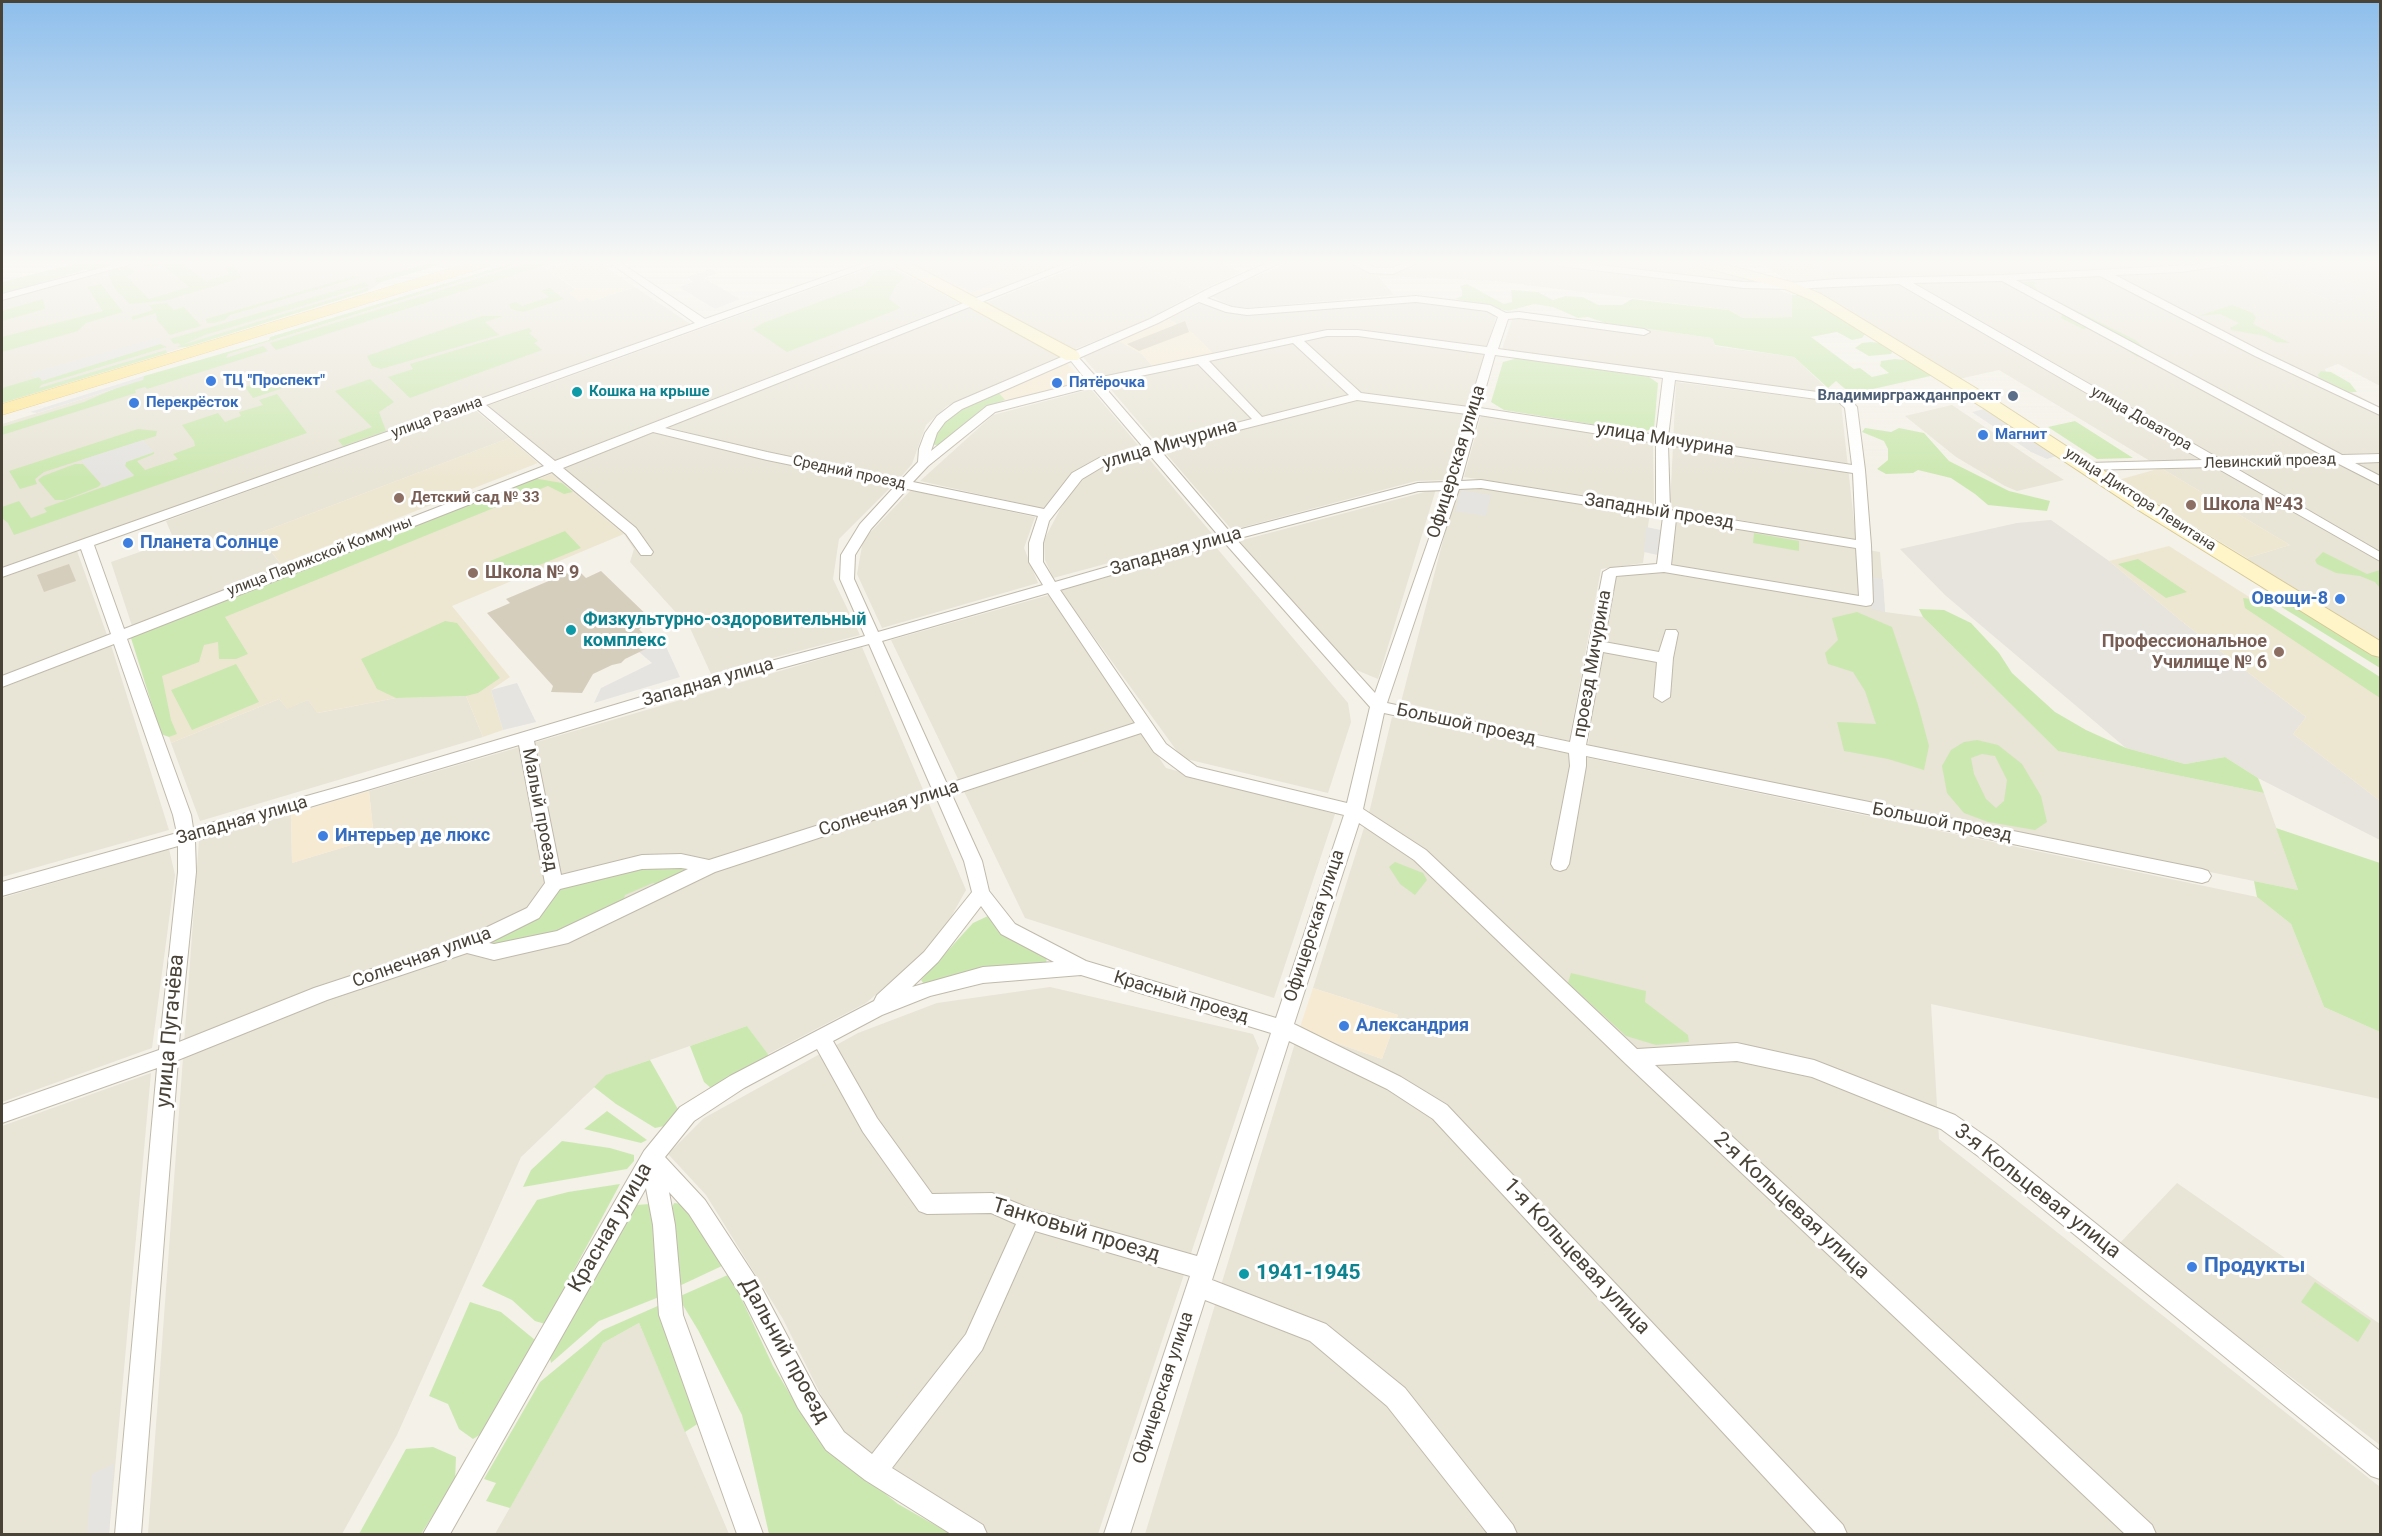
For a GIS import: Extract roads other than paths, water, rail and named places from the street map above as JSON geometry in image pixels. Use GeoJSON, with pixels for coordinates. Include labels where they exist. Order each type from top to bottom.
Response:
{"type":"FeatureCollection","features":[{"type":"Feature","properties":{"kind":"main road"},"geometry":{"type":"LineString","coordinates":[[2,410],[248,335]]}},
{"type":"Feature","properties":{"kind":"street","name":"улица Разина"},"geometry":{"type":"LineString","coordinates":[[2,573],[671,335]]}},
{"type":"Feature","properties":{"kind":"street","name":"улица Парижской Коммуны"},"geometry":{"type":"LineString","coordinates":[[2,682],[892,335]]}},
{"type":"Feature","properties":{"kind":"street","name":"Большой проезд"},"geometry":{"type":"LineString","coordinates":[[1033,335],[1072,356],[1227,537],[1378,706],[1577,749],[2202,876]]}},
{"type":"Feature","properties":{"kind":"street"},"geometry":{"type":"LineString","coordinates":[[924,463],[925,449],[931,434],[941,419],[958,406],[1122,335]]}},
{"type":"Feature","properties":{"kind":"street"},"geometry":{"type":"LineString","coordinates":[[1080,968],[1008,929],[981,892],[973,861],[847,579],[848,555],[865,527],[924,463],[991,409],[1096,382],[1318,335]]}},
{"type":"Feature","properties":{"kind":"street"},"geometry":{"type":"LineString","coordinates":[[1370,335],[1843,399],[1851,407],[1859,470],[1866,602],[1664,568],[1666,513],[1662,439],[1669,377]]}},
{"type":"Feature","properties":{"kind":"street","name":"Офицерская улица"},"geometry":{"type":"LineString","coordinates":[[1117,1534],[1354,811],[1378,706],[1454,484],[1497,335]]}},
{"type":"Feature","properties":{"kind":"street","name":"улица Диктора Левитана"},"geometry":{"type":"LineString","coordinates":[[1876,335],[2088,467],[2142,504],[2380,651]]}},
{"type":"Feature","properties":{"kind":"street","name":"улица Доватора"},"geometry":{"type":"LineString","coordinates":[[1995,335],[2380,557]]}},
{"type":"Feature","properties":{"kind":"street"},"geometry":{"type":"LineString","coordinates":[[2109,335],[2380,481]]}},
{"type":"Feature","properties":{"kind":"street"},"geometry":{"type":"LineString","coordinates":[[2221,335],[2380,412]]}},
{"type":"Feature","properties":{"kind":"street"},"geometry":{"type":"LineString","coordinates":[[1295,339],[1357,396]]}},
{"type":"Feature","properties":{"kind":"street"},"geometry":{"type":"LineString","coordinates":[[1200,359],[1259,420]]}},
{"type":"Feature","properties":{"kind":"street","name":"улица Мичурина"},"geometry":{"type":"LineString","coordinates":[[1441,875],[1420,855],[1354,811],[1192,772],[1160,748],[1036,562],[1036,543],[1042,520],[1077,476],[1103,461],[1150,447],[1357,396],[1474,411],[1859,470]]}},
{"type":"Feature","properties":{"kind":"street"},"geometry":{"type":"LineString","coordinates":[[478,404],[631,531],[646,552]]}},
{"type":"Feature","properties":{"kind":"street","name":"Средний проезд"},"geometry":{"type":"LineString","coordinates":[[651,428],[767,456],[1047,514]]}},
{"type":"Feature","properties":{"kind":"street","name":"Левинский проезд"},"geometry":{"type":"LineString","coordinates":[[2088,467],[2380,458]]}},
{"type":"Feature","properties":{"kind":"street","name":"Западный проезд"},"geometry":{"type":"LineString","coordinates":[[1454,484],[1481,484],[1864,545]]}},
{"type":"Feature","properties":{"kind":"street","name":"Западная улица"},"geometry":{"type":"LineString","coordinates":[[2,889],[361,787],[693,687],[875,638],[1227,537],[1394,492],[1454,484]]}},
{"type":"Feature","properties":{"kind":"street","name":"улица Пугачёва"},"geometry":{"type":"LineString","coordinates":[[86,543],[182,815],[186,837],[187,872],[168,1054],[128,1534]]}},
{"type":"Feature","properties":{"kind":"street","name":"проезд Мичурина"},"geometry":{"type":"LineString","coordinates":[[1560,864],[1578,766],[1577,749],[1610,572],[1664,568]]}},
{"type":"Feature","properties":{"kind":"street"},"geometry":{"type":"LineString","coordinates":[[1662,697],[1665,658],[1671,633]]}},
{"type":"Feature","properties":{"kind":"street"},"geometry":{"type":"LineString","coordinates":[[1597,646],[1665,658]]}},
{"type":"Feature","properties":{"kind":"street","name":"Солнечная улица"},"geometry":{"type":"LineString","coordinates":[[2,1114],[168,1054],[321,994],[467,945],[533,914],[554,884],[642,862],[681,861],[709,867],[1145,726]]}},
{"type":"Feature","properties":{"kind":"street","name":"Малый проезд"},"geometry":{"type":"LineString","coordinates":[[525,736],[554,884]]}},
{"type":"Feature","properties":{"kind":"street"},"geometry":{"type":"LineString","coordinates":[[467,945],[494,952],[561,938],[709,867]]}},
{"type":"Feature","properties":{"kind":"street","name":"2-я Кольцевая улица"},"geometry":{"type":"LineString","coordinates":[[1441,875],[1633,1058],[2143,1534]]}},
{"type":"Feature","properties":{"kind":"street","name":"Красная улица"},"geometry":{"type":"LineString","coordinates":[[875,1009],[931,957],[981,892]]}},
{"type":"Feature","properties":{"kind":"street","name":"Красная улица"},"geometry":{"type":"LineString","coordinates":[[436,1534],[652,1158],[687,1114],[737,1082],[875,1009],[928,989],[983,975],[1080,968]]}},
{"type":"Feature","properties":{"kind":"street","name":"Красный проезд"},"geometry":{"type":"LineString","coordinates":[[1080,968],[1282,1028]]}},
{"type":"Feature","properties":{"kind":"street","name":"1-я Кольцевая улица"},"geometry":{"type":"LineString","coordinates":[[1282,1028],[1394,1083],[1440,1112],[1834,1534]]}},
{"type":"Feature","properties":{"kind":"street","name":"Танковый проезд"},"geometry":{"type":"LineString","coordinates":[[821,1038],[870,1125],[927,1204],[992,1203],[1029,1219],[1201,1277],[1318,1332],[1396,1397],[1504,1534]]}},
{"type":"Feature","properties":{"kind":"street","name":"3-я Кольцевая улица"},"geometry":{"type":"LineString","coordinates":[[1633,1058],[1737,1052],[1814,1069],[1948,1122],[2004,1164],[2380,1467]]}},
{"type":"Feature","properties":{"kind":"street"},"geometry":{"type":"LineString","coordinates":[[652,1158],[664,1225],[671,1315],[750,1534]]}},
{"type":"Feature","properties":{"kind":"street","name":"Дальний проезд"},"geometry":{"type":"LineString","coordinates":[[652,1158],[697,1207],[744,1280],[807,1399],[835,1441],[874,1471],[974,1534]]}},
{"type":"Feature","properties":{"kind":"street"},"geometry":{"type":"LineString","coordinates":[[874,1471],[974,1342],[1029,1219]]}},
{"type":"Feature","properties":{"kind":"place","name":"ТЦ \"Проспект\""},"geometry":{"type":"Point","coordinates":[211,381]}},
{"type":"Feature","properties":{"kind":"place","name":"Пятёрочка"},"geometry":{"type":"Point","coordinates":[1057,383]}},
{"type":"Feature","properties":{"kind":"place","name":"Кошка на крыше"},"geometry":{"type":"Point","coordinates":[577,392]}},
{"type":"Feature","properties":{"kind":"place","name":"Владимиргражданпроект"},"geometry":{"type":"Point","coordinates":[2013,396]}},
{"type":"Feature","properties":{"kind":"place","name":"Перекрёсток"},"geometry":{"type":"Point","coordinates":[134,403]}},
{"type":"Feature","properties":{"kind":"place","name":"Магнит"},"geometry":{"type":"Point","coordinates":[1983,435]}},
{"type":"Feature","properties":{"kind":"place","name":"Детский сад № 33"},"geometry":{"type":"Point","coordinates":[399,498]}},
{"type":"Feature","properties":{"kind":"place","name":"Школа №43"},"geometry":{"type":"Point","coordinates":[2191,505]}},
{"type":"Feature","properties":{"kind":"place","name":"Планета Солнце"},"geometry":{"type":"Point","coordinates":[128,543]}},
{"type":"Feature","properties":{"kind":"place","name":"Школа № 9"},"geometry":{"type":"Point","coordinates":[473,573]}},
{"type":"Feature","properties":{"kind":"place","name":"Овощи-8"},"geometry":{"type":"Point","coordinates":[2340,599]}},
{"type":"Feature","properties":{"kind":"place","name":"Физкультурно-оздоровительный комплекс"},"geometry":{"type":"Point","coordinates":[571,630]}},
{"type":"Feature","properties":{"kind":"place","name":"Профессиональное Училище № 6"},"geometry":{"type":"Point","coordinates":[2279,652]}},
{"type":"Feature","properties":{"kind":"place","name":"Интерьер де люкс"},"geometry":{"type":"Point","coordinates":[323,836]}},
{"type":"Feature","properties":{"kind":"place","name":"Александрия"},"geometry":{"type":"Point","coordinates":[1344,1026]}},
{"type":"Feature","properties":{"kind":"place","name":"Продукты"},"geometry":{"type":"Point","coordinates":[2192,1267]}},
{"type":"Feature","properties":{"kind":"place","name":"1941-1945"},"geometry":{"type":"Point","coordinates":[1244,1274]}}]}
